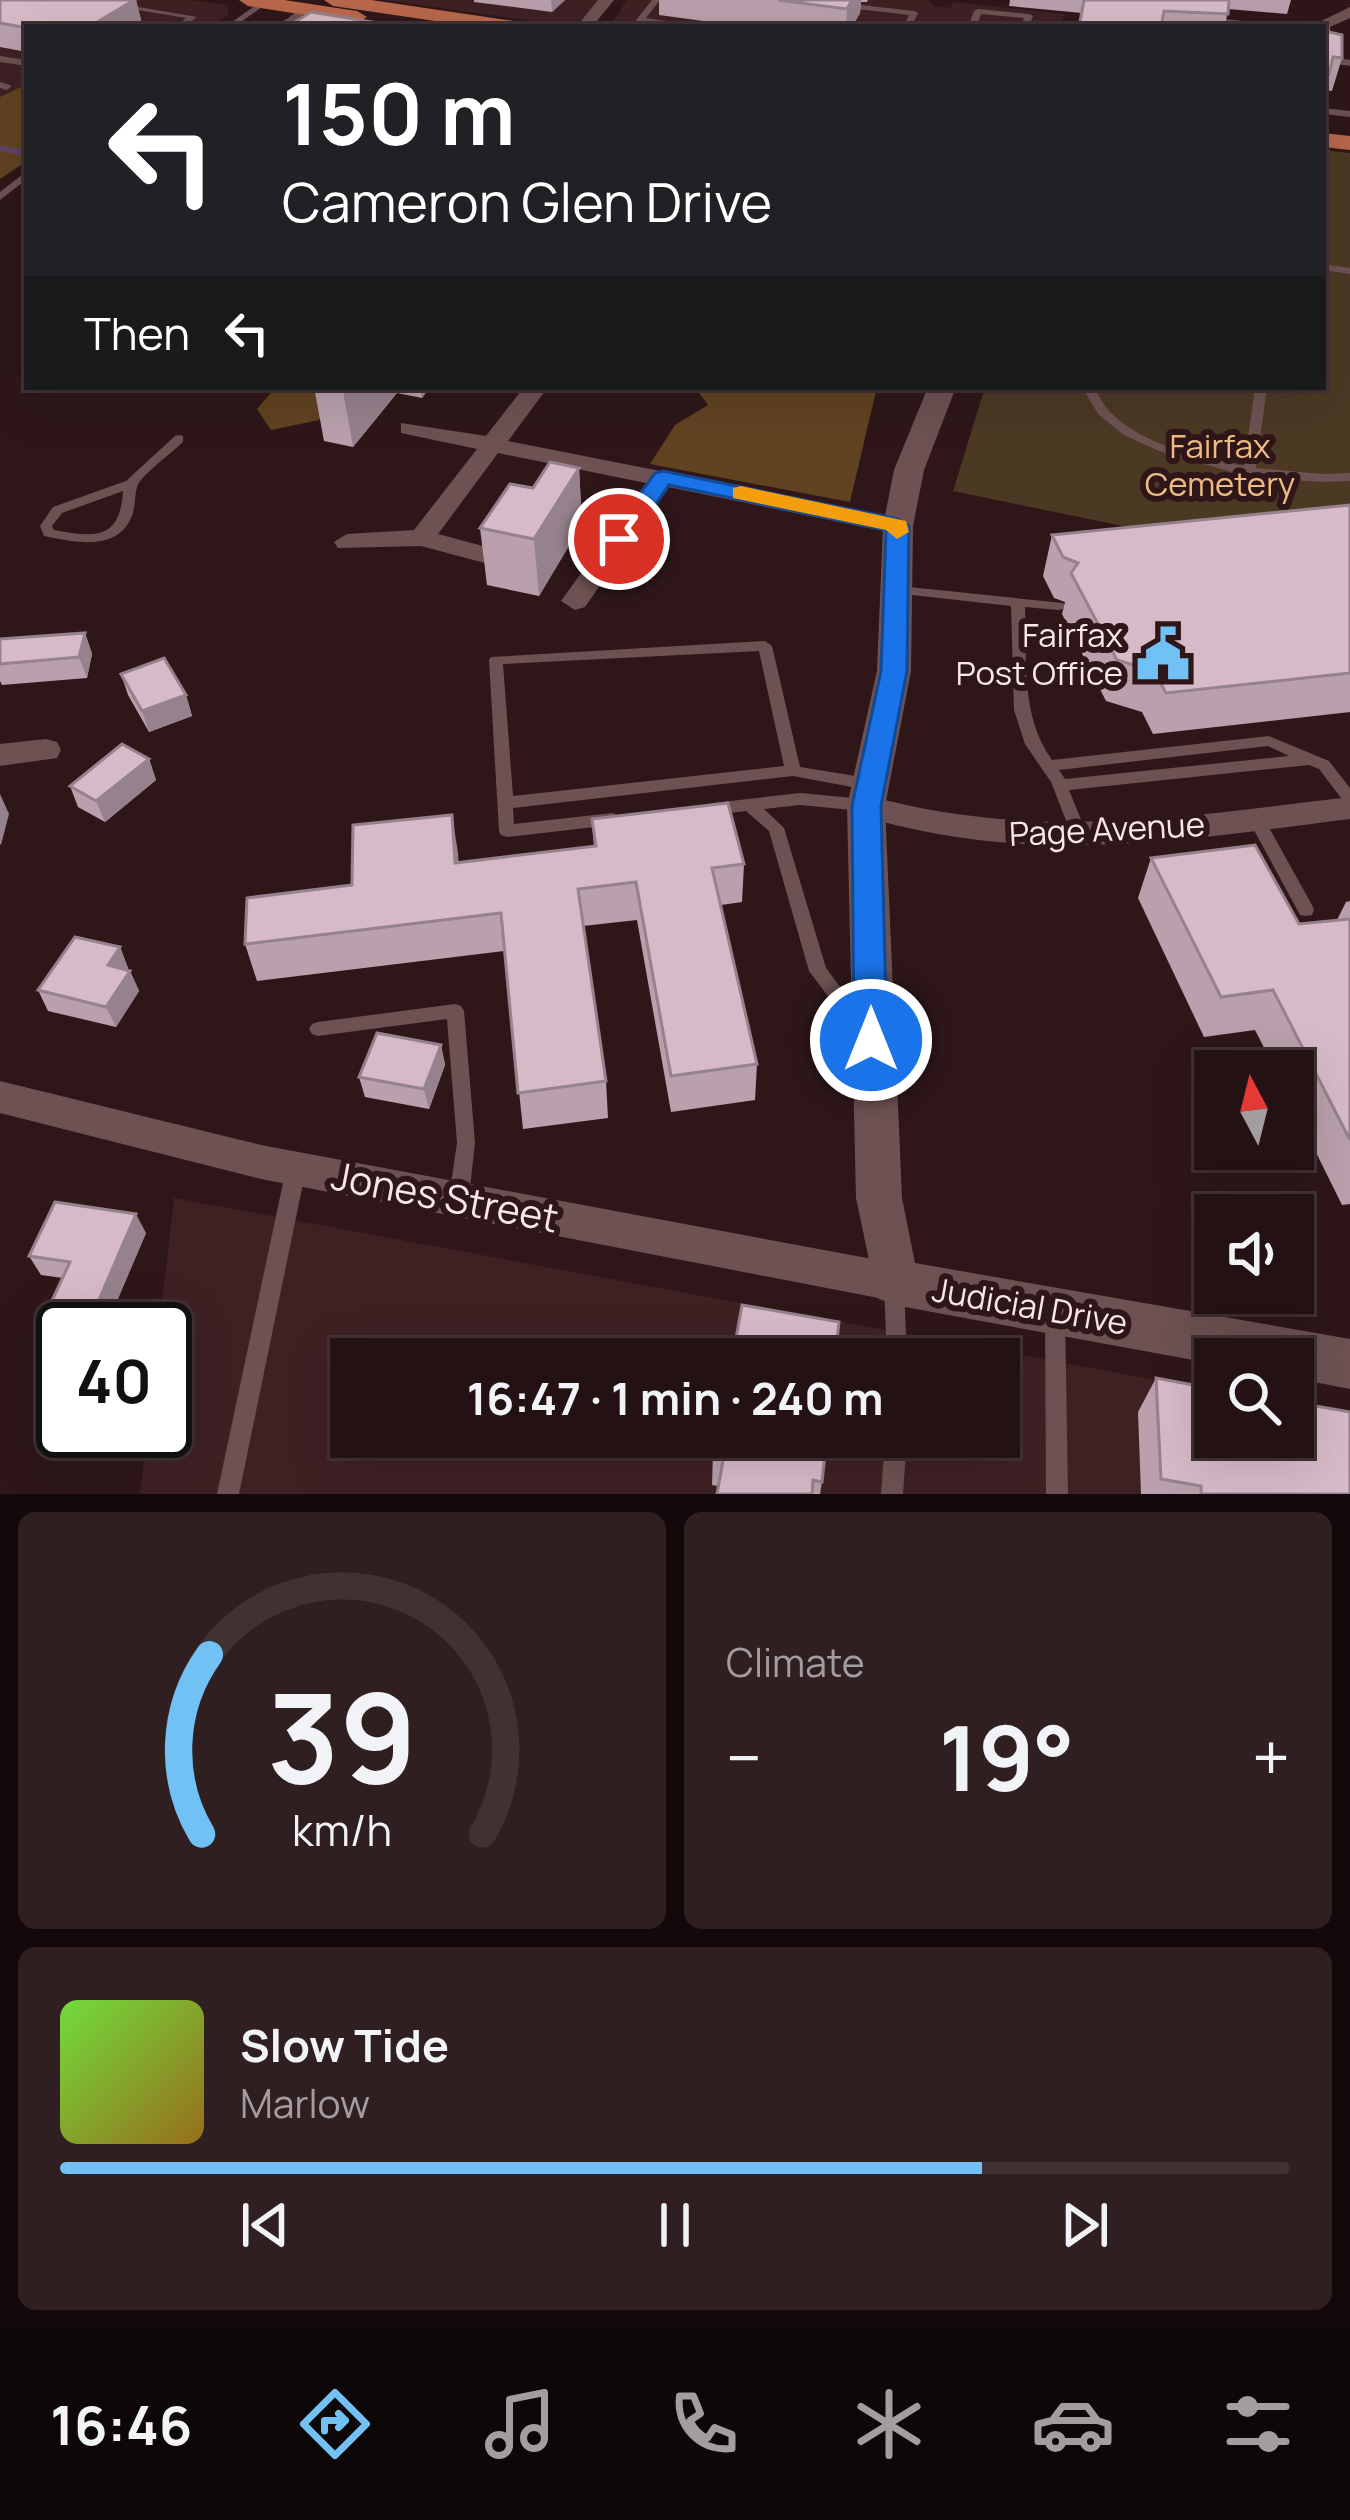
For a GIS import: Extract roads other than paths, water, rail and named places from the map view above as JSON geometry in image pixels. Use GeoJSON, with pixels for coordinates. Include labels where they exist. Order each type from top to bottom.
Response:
{"type":"FeatureCollection","features":[{"type":"Feature","properties":{"kind":"main road"},"geometry":{"type":"LineString","coordinates":[[333,0],[496,24]]}},
{"type":"Feature","properties":{"kind":"main road"},"geometry":{"type":"LineString","coordinates":[[260,1],[310,22],[354,24]]}},
{"type":"Feature","properties":{"kind":"street"},"geometry":{"type":"LineString","coordinates":[[586,24],[606,0]]}},
{"type":"Feature","properties":{"kind":"street"},"geometry":{"type":"LineString","coordinates":[[1130,0],[1126,13],[1225,24]]}},
{"type":"Feature","properties":{"kind":"street"},"geometry":{"type":"LineString","coordinates":[[1333,0],[1350,8]]}},
{"type":"Feature","properties":{"kind":"street"},"geometry":{"type":"LineString","coordinates":[[1322,24],[1350,8]]}},
{"type":"Feature","properties":{"kind":"street"},"geometry":{"type":"LineString","coordinates":[[422,538],[534,390]]}},
{"type":"Feature","properties":{"kind":"street","name":"Judicial Drive"},"geometry":{"type":"LineString","coordinates":[[941,390],[909,470],[898,526],[894,671],[869,795],[871,1040],[879,1198],[894,1282],[1350,1364]]}},
{"type":"Feature","properties":{"kind":"street"},"geometry":{"type":"LineString","coordinates":[[409,428],[898,526]]}},
{"type":"Feature","properties":{"kind":"street"},"geometry":{"type":"LineString","coordinates":[[575,601],[663,477]]}},
{"type":"Feature","properties":{"kind":"street"},"geometry":{"type":"LineString","coordinates":[[347,542],[422,538],[485,555]]}},
{"type":"Feature","properties":{"kind":"street"},"geometry":{"type":"LineString","coordinates":[[0,755],[46,750]]}},
{"type":"Feature","properties":{"kind":"street","name":"Page Avenue"},"geometry":{"type":"LineString","coordinates":[[869,795],[922,825],[1021,838],[1080,837],[1256,819],[1350,803]]}},
{"type":"Feature","properties":{"kind":"street","name":"Jones Street"},"geometry":{"type":"LineString","coordinates":[[0,1097],[296,1168],[894,1282]]}},
{"type":"Feature","properties":{"kind":"lane"},"geometry":{"type":"LineString","coordinates":[[82,0],[193,17],[183,24]]}},
{"type":"Feature","properties":{"kind":"lane"},"geometry":{"type":"LineString","coordinates":[[656,0],[640,20],[674,24]]}},
{"type":"Feature","properties":{"kind":"lane"},"geometry":{"type":"LineString","coordinates":[[233,24],[260,1]]}},
{"type":"Feature","properties":{"kind":"lane"},"geometry":{"type":"LineString","coordinates":[[834,4],[914,13],[908,24]]}},
{"type":"Feature","properties":{"kind":"lane"},"geometry":{"type":"LineString","coordinates":[[973,24],[978,11],[1029,16],[1026,24]]}},
{"type":"Feature","properties":{"kind":"lane"},"geometry":{"type":"LineString","coordinates":[[153,24],[170,14]]}},
{"type":"Feature","properties":{"kind":"lane"},"geometry":{"type":"LineString","coordinates":[[0,197],[24,177]]}},
{"type":"Feature","properties":{"kind":"lane"},"geometry":{"type":"LineString","coordinates":[[1090,390],[1097,405],[1146,438],[1192,459],[1249,473],[1309,480],[1350,477]]}},
{"type":"Feature","properties":{"kind":"lane"},"geometry":{"type":"LineString","coordinates":[[1249,473],[1261,390]]}},
{"type":"Feature","properties":{"kind":"lane"},"geometry":{"type":"LineString","coordinates":[[130,484],[131,511],[116,533],[87,541],[49,533],[46,526],[57,510],[130,484],[179,439]]}},
{"type":"Feature","properties":{"kind":"lane"},"geometry":{"type":"LineString","coordinates":[[899,590],[1058,606]]}},
{"type":"Feature","properties":{"kind":"lane"},"geometry":{"type":"LineString","coordinates":[[1018,602],[1021,710],[1032,744],[1060,785],[1080,837]]}},
{"type":"Feature","properties":{"kind":"lane"},"geometry":{"type":"LineString","coordinates":[[639,817],[507,831],[496,660],[765,646],[793,771]]}},
{"type":"Feature","properties":{"kind":"lane"},"geometry":{"type":"LineString","coordinates":[[1047,766],[1269,741],[1313,759],[1350,803]]}},
{"type":"Feature","properties":{"kind":"lane"},"geometry":{"type":"LineString","coordinates":[[1060,785],[1313,759]]}},
{"type":"Feature","properties":{"kind":"lane"},"geometry":{"type":"LineString","coordinates":[[505,803],[793,771],[869,795]]}},
{"type":"Feature","properties":{"kind":"lane"},"geometry":{"type":"LineString","coordinates":[[705,810],[869,795]]}},
{"type":"Feature","properties":{"kind":"lane"},"geometry":{"type":"LineString","coordinates":[[749,805],[776,828],[782,841],[818,971],[871,1040]]}},
{"type":"Feature","properties":{"kind":"lane"},"geometry":{"type":"LineString","coordinates":[[1256,819],[1306,910]]}},
{"type":"Feature","properties":{"kind":"lane"},"geometry":{"type":"LineString","coordinates":[[317,1029],[455,1011],[466,1143],[458,1200]]}},
{"type":"Feature","properties":{"kind":"lane"},"geometry":{"type":"LineString","coordinates":[[228,1494],[296,1168]]}},
{"type":"Feature","properties":{"kind":"lane"},"geometry":{"type":"LineString","coordinates":[[894,1282],[896,1338]]}},
{"type":"Feature","properties":{"kind":"lane"},"geometry":{"type":"LineString","coordinates":[[1055,1311],[1057,1494]]}},
{"type":"Feature","properties":{"kind":"lane"},"geometry":{"type":"LineString","coordinates":[[892,1494],[895,1458]]}},
{"type":"Feature","properties":{"kind":"waterway"},"geometry":{"type":"LineString","coordinates":[[0,148],[21,152]]}},
{"type":"Feature","properties":{"kind":"place","name":"Fairfax Post Office"},"geometry":{"type":"Point","coordinates":[1163,654]}},
{"type":"Feature","properties":{"kind":"park label","name":"Fairfax Cemetery"},"geometry":{"type":"Point","coordinates":[1220,465]}}]}
